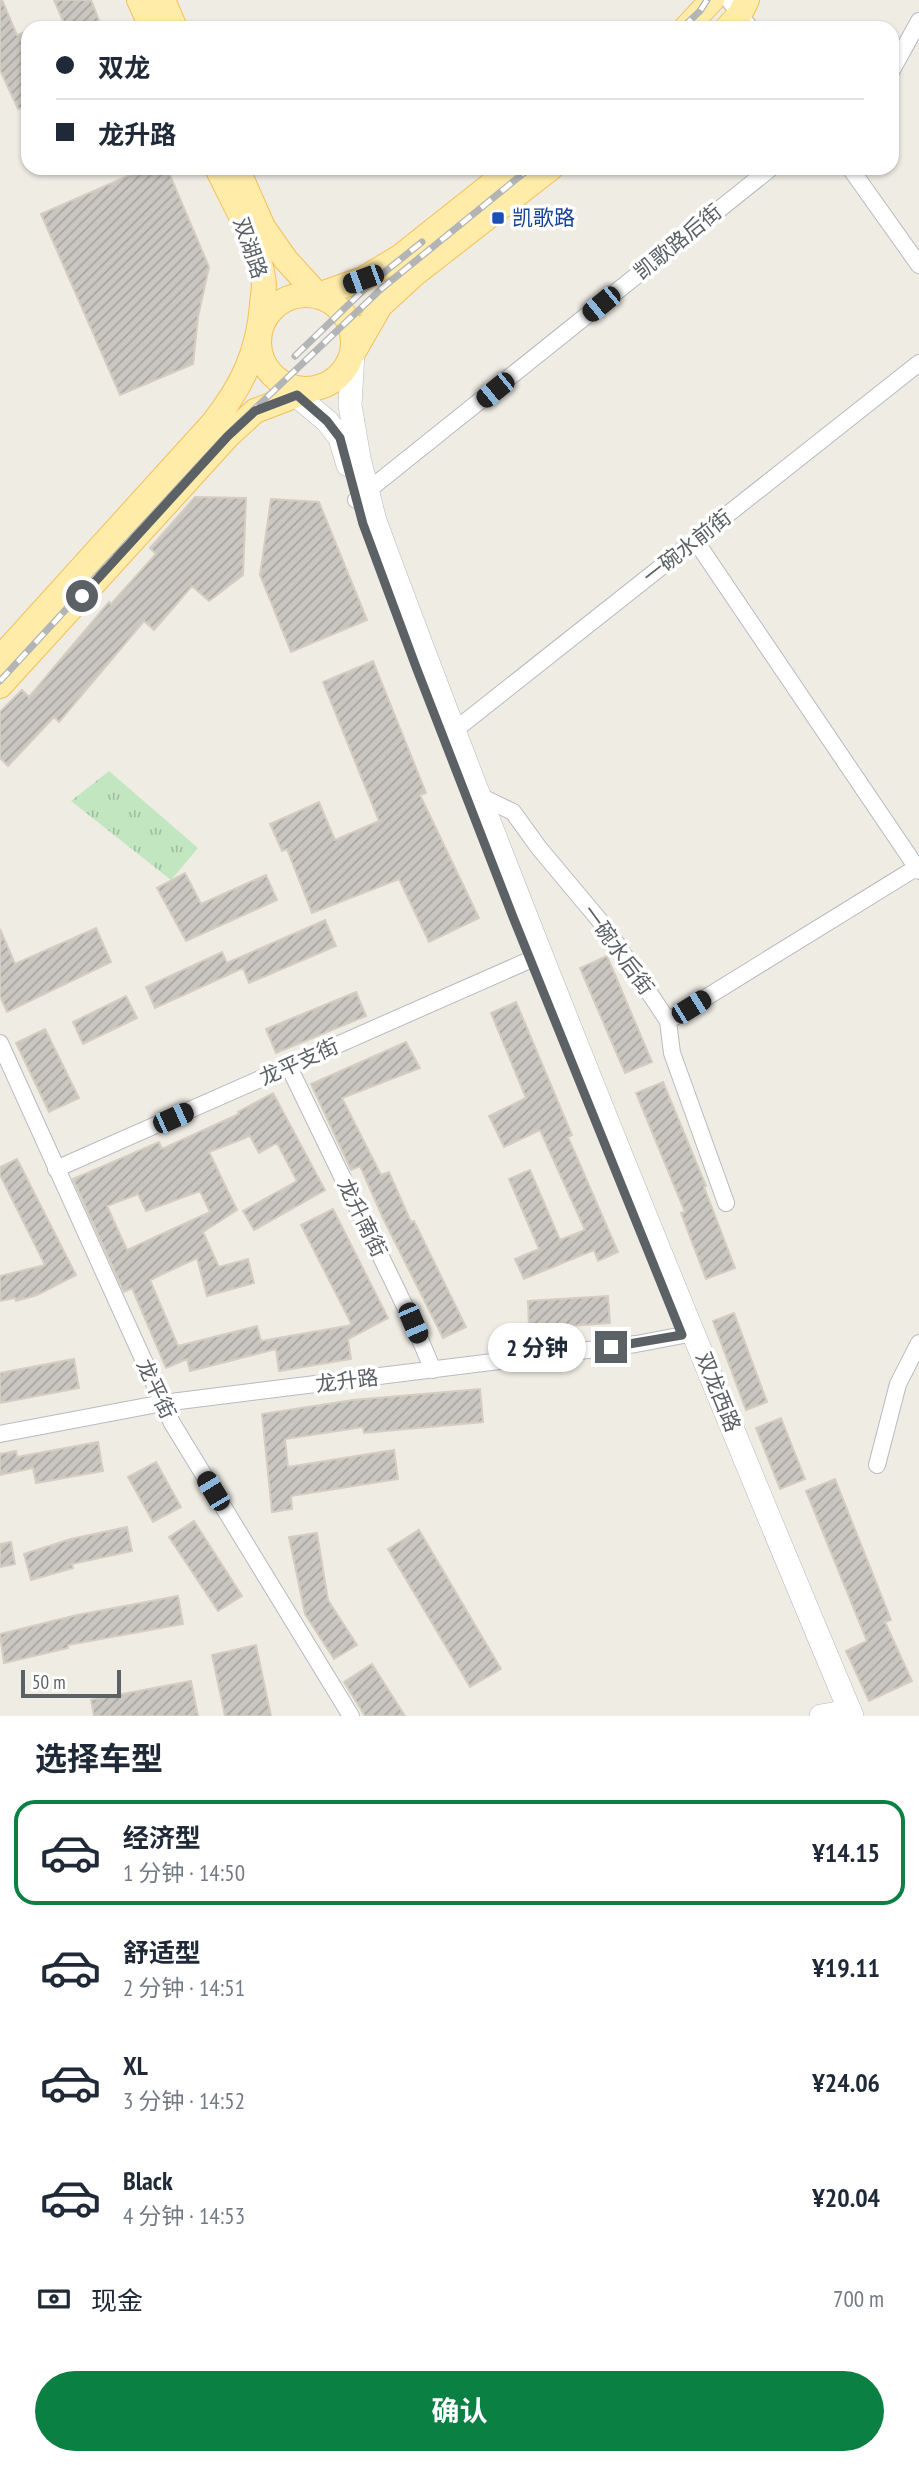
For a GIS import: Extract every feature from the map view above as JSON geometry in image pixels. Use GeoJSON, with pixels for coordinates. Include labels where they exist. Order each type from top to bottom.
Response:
{"type":"FeatureCollection","features":[{"type":"Feature","properties":{"kind":"main road"},"geometry":{"type":"LineString","coordinates":[[139,0],[149,21]]}},
{"type":"Feature","properties":{"kind":"main road"},"geometry":{"type":"LineString","coordinates":[[163,0],[173,21]]}},
{"type":"Feature","properties":{"kind":"main road"},"geometry":{"type":"LineString","coordinates":[[692,21],[712,0]]}},
{"type":"Feature","properties":{"kind":"main road","name":"双湖路"},"geometry":{"type":"LineString","coordinates":[[220,175],[254,246],[264,283],[260,332]]}},
{"type":"Feature","properties":{"kind":"main road","name":"双湖路"},"geometry":{"type":"LineString","coordinates":[[240,175],[262,227],[286,260],[318,295]]}},
{"type":"Feature","properties":{"kind":"main road"},"geometry":{"type":"LineString","coordinates":[[318,295],[363,279],[401,256],[503,175]]}},
{"type":"Feature","properties":{"kind":"main road"},"geometry":{"type":"LineString","coordinates":[[0,686],[228,436],[255,411],[297,388],[328,384],[339,376],[348,365],[380,306],[416,273],[542,175]]}},
{"type":"Feature","properties":{"kind":"main road"},"geometry":{"type":"LineString","coordinates":[[0,658],[225,408],[244,377],[270,312],[288,298],[303,294],[318,295],[331,301],[347,317],[354,338],[353,353]]}},
{"type":"Feature","properties":{"kind":"main road"},"geometry":{"type":"LineString","coordinates":[[260,332],[259,346],[269,371],[297,388]]}},
{"type":"Feature","properties":{"kind":"main road","name":"双龙西路"},"geometry":{"type":"LineString","coordinates":[[353,353],[350,405],[363,524],[416,667],[840,1714]]}},
{"type":"Feature","properties":{"kind":"main road","name":"双龙西路"},"geometry":{"type":"LineString","coordinates":[[297,388],[340,438],[380,534],[480,796],[536,958]]}},
{"type":"Feature","properties":{"kind":"street"},"geometry":{"type":"LineString","coordinates":[[899,57],[919,20]]}},
{"type":"Feature","properties":{"kind":"street","name":"凯歌路后街"},"geometry":{"type":"LineString","coordinates":[[362,496],[762,175]]}},
{"type":"Feature","properties":{"kind":"street"},"geometry":{"type":"LineString","coordinates":[[854,175],[919,265]]}},
{"type":"Feature","properties":{"kind":"street","name":"一碗水前街"},"geometry":{"type":"LineString","coordinates":[[455,730],[919,363]]}},
{"type":"Feature","properties":{"kind":"street"},"geometry":{"type":"LineString","coordinates":[[695,540],[918,869],[668,1021],[672,1053],[726,1203]]}},
{"type":"Feature","properties":{"kind":"street","name":"一碗水后街"},"geometry":{"type":"LineString","coordinates":[[480,796],[513,812],[539,848],[606,928],[668,1021]]}},
{"type":"Feature","properties":{"kind":"street","name":"龙平支街"},"geometry":{"type":"LineString","coordinates":[[56,1169],[536,958]]}},
{"type":"Feature","properties":{"kind":"street","name":"龙平街"},"geometry":{"type":"LineString","coordinates":[[0,1043],[172,1423],[351,1716]]}},
{"type":"Feature","properties":{"kind":"street","name":"龙升南街"},"geometry":{"type":"LineString","coordinates":[[289,1067],[433,1370]]}},
{"type":"Feature","properties":{"kind":"street","name":"龙升路"},"geometry":{"type":"LineString","coordinates":[[0,1434],[163,1404],[636,1344],[688,1334]]}},
{"type":"Feature","properties":{"kind":"street"},"geometry":{"type":"LineString","coordinates":[[877,1465],[898,1384],[919,1343]]}},
{"type":"Feature","properties":{"kind":"green space"},"geometry":{"type":"Polygon","coordinates":[[[109,771],[198,848],[171,880],[71,801],[109,771]]]}},
{"type":"Feature","properties":{"kind":"building"},"geometry":{"type":"Polygon","coordinates":[[[2,0],[17,35],[21,33],[21,108],[18,109],[0,70],[2,0]]]}},
{"type":"Feature","properties":{"kind":"building"},"geometry":{"type":"Polygon","coordinates":[[[54,0],[91,0],[99,21],[63,21],[54,0]]]}},
{"type":"Feature","properties":{"kind":"building"},"geometry":{"type":"Polygon","coordinates":[[[130,175],[170,175],[209,267],[198,317],[193,364],[120,395],[41,214],[130,175]]]}},
{"type":"Feature","properties":{"kind":"building"},"geometry":{"type":"Polygon","coordinates":[[[195,497],[246,498],[243,575],[209,601],[192,586],[154,630],[144,621],[59,722],[54,717],[8,766],[0,758],[0,712],[22,690],[29,697],[109,602],[111,604],[156,554],[150,548],[195,497]]]}},
{"type":"Feature","properties":{"kind":"building"},"geometry":{"type":"Polygon","coordinates":[[[271,499],[319,502],[367,620],[291,652],[260,575],[271,499]]]}},
{"type":"Feature","properties":{"kind":"building"},"geometry":{"type":"Polygon","coordinates":[[[373,661],[426,793],[420,795],[479,918],[429,942],[399,879],[312,913],[287,849],[282,851],[270,824],[319,802],[335,840],[379,821],[323,682],[373,661]]]}},
{"type":"Feature","properties":{"kind":"building"},"geometry":{"type":"Polygon","coordinates":[[[185,873],[201,904],[266,875],[277,900],[186,941],[157,888],[185,873]]]}},
{"type":"Feature","properties":{"kind":"building"},"geometry":{"type":"Polygon","coordinates":[[[325,920],[336,946],[249,983],[243,968],[155,1008],[146,987],[222,952],[227,963],[325,920]]]}},
{"type":"Feature","properties":{"kind":"building"},"geometry":{"type":"Polygon","coordinates":[[[96,928],[111,962],[7,1012],[0,996],[0,929],[15,964],[96,928]]]}},
{"type":"Feature","properties":{"kind":"building"},"geometry":{"type":"Polygon","coordinates":[[[607,956],[652,1062],[625,1073],[580,968],[607,956]]]}},
{"type":"Feature","properties":{"kind":"building"},"geometry":{"type":"Polygon","coordinates":[[[356,992],[366,1016],[276,1053],[266,1029],[356,992]]]}},
{"type":"Feature","properties":{"kind":"building"},"geometry":{"type":"Polygon","coordinates":[[[126,996],[137,1018],[83,1044],[73,1022],[126,996]]]}},
{"type":"Feature","properties":{"kind":"building"},"geometry":{"type":"Polygon","coordinates":[[[516,1002],[572,1135],[568,1137],[618,1252],[598,1261],[594,1250],[524,1279],[515,1259],[539,1249],[509,1179],[530,1170],[560,1240],[585,1230],[540,1130],[504,1147],[489,1116],[526,1098],[491,1013],[516,1002]]]}},
{"type":"Feature","properties":{"kind":"building"},"geometry":{"type":"Polygon","coordinates":[[[45,1029],[79,1098],[49,1112],[16,1043],[45,1029]]]}},
{"type":"Feature","properties":{"kind":"building"},"geometry":{"type":"Polygon","coordinates":[[[406,1042],[420,1068],[342,1098],[381,1175],[389,1172],[411,1222],[414,1221],[466,1327],[443,1338],[360,1166],[351,1170],[311,1084],[406,1042]]]}},
{"type":"Feature","properties":{"kind":"building"},"geometry":{"type":"Polygon","coordinates":[[[663,1082],[706,1186],[704,1187],[735,1268],[706,1279],[681,1213],[685,1212],[636,1093],[663,1082]]]}},
{"type":"Feature","properties":{"kind":"building"},"geometry":{"type":"Polygon","coordinates":[[[273,1093],[325,1190],[254,1230],[243,1211],[297,1181],[277,1143],[259,1153],[250,1136],[209,1152],[237,1210],[203,1232],[219,1267],[248,1259],[254,1283],[207,1296],[197,1258],[150,1280],[178,1346],[257,1326],[261,1341],[352,1325],[301,1225],[333,1209],[388,1318],[348,1339],[351,1359],[279,1371],[276,1349],[190,1371],[187,1359],[166,1368],[132,1288],[124,1292],[73,1179],[159,1142],[162,1149],[239,1114],[238,1112],[273,1093]],[[200,1191],[146,1211],[138,1194],[107,1206],[127,1250],[210,1212],[200,1191]]]}},
{"type":"Feature","properties":{"kind":"building"},"geometry":{"type":"Polygon","coordinates":[[[17,1159],[76,1275],[37,1295],[16,1301],[15,1298],[0,1301],[0,1276],[45,1265],[0,1175],[0,1167],[17,1159]]]}},
{"type":"Feature","properties":{"kind":"building"},"geometry":{"type":"Polygon","coordinates":[[[608,1296],[610,1323],[529,1329],[528,1301],[608,1296]]]}},
{"type":"Feature","properties":{"kind":"building"},"geometry":{"type":"Polygon","coordinates":[[[734,1313],[767,1402],[746,1410],[713,1321],[734,1313]]]}},
{"type":"Feature","properties":{"kind":"building"},"geometry":{"type":"Polygon","coordinates":[[[74,1359],[79,1388],[0,1403],[0,1373],[74,1359]]]}},
{"type":"Feature","properties":{"kind":"building"},"geometry":{"type":"Polygon","coordinates":[[[480,1389],[483,1422],[364,1433],[363,1427],[285,1439],[288,1467],[394,1450],[398,1479],[291,1496],[292,1509],[272,1512],[262,1414],[353,1400],[480,1389]]]}},
{"type":"Feature","properties":{"kind":"building"},"geometry":{"type":"Polygon","coordinates":[[[781,1418],[805,1479],[780,1489],[756,1428],[781,1418]]]}},
{"type":"Feature","properties":{"kind":"building"},"geometry":{"type":"Polygon","coordinates":[[[98,1442],[103,1471],[36,1483],[33,1468],[0,1475],[0,1454],[16,1451],[17,1457],[98,1442]]]}},
{"type":"Feature","properties":{"kind":"building"},"geometry":{"type":"Polygon","coordinates":[[[156,1462],[181,1507],[153,1522],[128,1477],[156,1462]]]}},
{"type":"Feature","properties":{"kind":"building"},"geometry":{"type":"Polygon","coordinates":[[[835,1479],[891,1620],[885,1622],[912,1681],[869,1701],[846,1651],[867,1641],[806,1491],[835,1479]]]}},
{"type":"Feature","properties":{"kind":"building"},"geometry":{"type":"Polygon","coordinates":[[[194,1521],[242,1596],[218,1611],[169,1537],[194,1521]]]}},
{"type":"Feature","properties":{"kind":"building"},"geometry":{"type":"Polygon","coordinates":[[[127,1527],[132,1551],[72,1564],[73,1568],[31,1580],[24,1554],[71,1539],[127,1527]]]}},
{"type":"Feature","properties":{"kind":"building"},"geometry":{"type":"Polygon","coordinates":[[[419,1530],[501,1669],[470,1687],[388,1549],[419,1530]]]}},
{"type":"Feature","properties":{"kind":"building"},"geometry":{"type":"Polygon","coordinates":[[[317,1533],[328,1600],[357,1645],[334,1659],[305,1614],[289,1537],[317,1533]]]}},
{"type":"Feature","properties":{"kind":"building"},"geometry":{"type":"Polygon","coordinates":[[[11,1542],[15,1564],[0,1567],[0,1544],[11,1542]]]}},
{"type":"Feature","properties":{"kind":"building"},"geometry":{"type":"Polygon","coordinates":[[[178,1596],[183,1624],[68,1645],[68,1648],[4,1663],[0,1634],[77,1615],[178,1596]]]}},
{"type":"Feature","properties":{"kind":"building"},"geometry":{"type":"Polygon","coordinates":[[[256,1645],[271,1716],[225,1716],[212,1655],[256,1645]]]}},
{"type":"Feature","properties":{"kind":"building"},"geometry":{"type":"Polygon","coordinates":[[[372,1664],[405,1716],[365,1716],[344,1682],[372,1664]]]}},
{"type":"Feature","properties":{"kind":"building"},"geometry":{"type":"Polygon","coordinates":[[[191,1681],[198,1716],[94,1716],[91,1700],[191,1681]]]}},
{"type":"Feature","properties":{"kind":"railway"},"geometry":{"type":"LineString","coordinates":[[689,21],[707,0]]}},
{"type":"Feature","properties":{"kind":"railway"},"geometry":{"type":"LineString","coordinates":[[0,681],[225,437],[381,289],[521,175]]}},
{"type":"Feature","properties":{"kind":"railway"},"geometry":{"type":"LineString","coordinates":[[295,356],[372,282],[422,242]]}},
{"type":"Feature","properties":{"kind":"place","name":"凯歌路"},"geometry":{"type":"Point","coordinates":[498,218]}},
{"type":"Feature","properties":{"kind":"route"},"geometry":{"type":"LineString","coordinates":[[82,596],[228,436],[255,411],[297,395],[327,421],[340,438],[363,524],[416,667],[513,917],[682,1335],[611,1347]]}}]}
